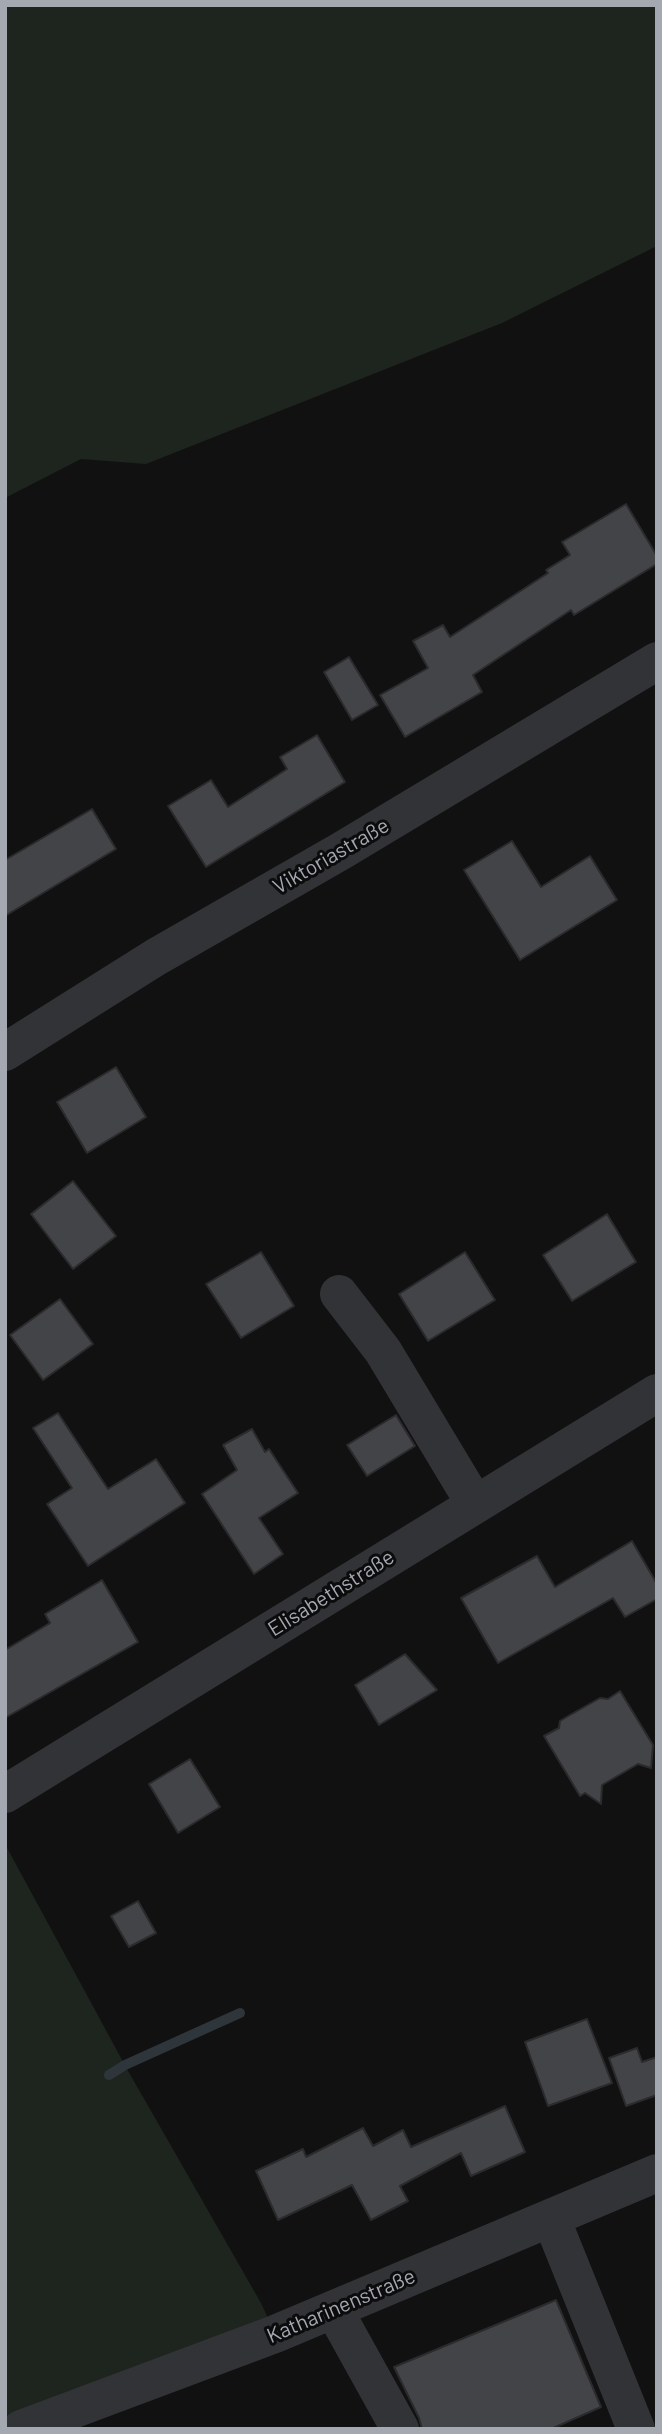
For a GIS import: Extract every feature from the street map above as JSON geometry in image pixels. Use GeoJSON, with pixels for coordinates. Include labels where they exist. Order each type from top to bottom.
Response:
{"type":"FeatureCollection","features":[{"type":"Feature","properties":{"kind":"street","name":"Viktoriastraße"},"geometry":{"type":"LineString","coordinates":[[5,1052],[156,957],[341,851],[657,661]]}},
{"type":"Feature","properties":{"kind":"street"},"geometry":{"type":"LineString","coordinates":[[339,1294],[383,1351],[475,1504]]}},
{"type":"Feature","properties":{"kind":"street","name":"Elisabethstraße"},"geometry":{"type":"LineString","coordinates":[[5,1794],[657,1393]]}},
{"type":"Feature","properties":{"kind":"street","name":"Katharinenstraße"},"geometry":{"type":"LineString","coordinates":[[21,2429],[100,2415],[275,2334],[657,2173]]}},
{"type":"Feature","properties":{"kind":"street"},"geometry":{"type":"LineString","coordinates":[[551,2218],[635,2429]]}},
{"type":"Feature","properties":{"kind":"street"},"geometry":{"type":"LineString","coordinates":[[334,2310],[400,2429]]}},
{"type":"Feature","properties":{"kind":"shaded area"},"geometry":{"type":"Polygon","coordinates":[[[5,5],[657,5],[657,246],[502,323],[146,464],[81,459],[5,498],[5,5]]]}},
{"type":"Feature","properties":{"kind":"shaded area"},"geometry":{"type":"Polygon","coordinates":[[[5,1844],[127,2069],[261,2303],[274,2331],[5,2429],[5,1844]]]}},
{"type":"Feature","properties":{"kind":"building"},"geometry":{"type":"Polygon","coordinates":[[[626,504],[657,556],[657,564],[574,615],[571,610],[473,675],[482,692],[405,737],[380,695],[428,668],[413,641],[443,625],[450,637],[548,573],[546,570],[570,555],[562,542],[626,504]]]}},
{"type":"Feature","properties":{"kind":"building"},"geometry":{"type":"Polygon","coordinates":[[[349,657],[378,705],[352,720],[324,672],[349,657]]]}},
{"type":"Feature","properties":{"kind":"building"},"geometry":{"type":"Polygon","coordinates":[[[317,735],[345,782],[206,867],[168,806],[211,780],[228,807],[287,769],[280,757],[317,735]]]}},
{"type":"Feature","properties":{"kind":"building"},"geometry":{"type":"Polygon","coordinates":[[[92,809],[116,849],[5,916],[5,860],[92,809]]]}},
{"type":"Feature","properties":{"kind":"building"},"geometry":{"type":"Polygon","coordinates":[[[512,841],[541,887],[590,856],[617,900],[520,960],[464,870],[512,841]]]}},
{"type":"Feature","properties":{"kind":"building"},"geometry":{"type":"Polygon","coordinates":[[[116,1067],[146,1117],[87,1153],[57,1102],[116,1067]]]}},
{"type":"Feature","properties":{"kind":"building"},"geometry":{"type":"Polygon","coordinates":[[[73,1181],[116,1236],[73,1269],[31,1214],[73,1181]]]}},
{"type":"Feature","properties":{"kind":"building"},"geometry":{"type":"Polygon","coordinates":[[[607,1214],[636,1262],[572,1301],[543,1255],[607,1214]]]}},
{"type":"Feature","properties":{"kind":"building"},"geometry":{"type":"Polygon","coordinates":[[[261,1252],[294,1306],[241,1338],[206,1284],[261,1252]]]}},
{"type":"Feature","properties":{"kind":"building"},"geometry":{"type":"Polygon","coordinates":[[[465,1252],[495,1300],[428,1341],[399,1294],[465,1252]]]}},
{"type":"Feature","properties":{"kind":"building"},"geometry":{"type":"Polygon","coordinates":[[[60,1299],[93,1344],[43,1380],[10,1335],[60,1299]]]}},
{"type":"Feature","properties":{"kind":"building"},"geometry":{"type":"Polygon","coordinates":[[[58,1413],[108,1489],[156,1459],[185,1503],[88,1566],[47,1504],[72,1488],[33,1428],[58,1413]]]}},
{"type":"Feature","properties":{"kind":"building"},"geometry":{"type":"Polygon","coordinates":[[[396,1415],[415,1446],[367,1476],[347,1445],[396,1415]]]}},
{"type":"Feature","properties":{"kind":"building"},"geometry":{"type":"Polygon","coordinates":[[[252,1429],[265,1452],[269,1449],[298,1493],[259,1518],[283,1554],[254,1574],[202,1494],[237,1470],[223,1445],[252,1429]]]}},
{"type":"Feature","properties":{"kind":"building"},"geometry":{"type":"Polygon","coordinates":[[[632,1541],[657,1584],[657,1599],[625,1617],[613,1598],[498,1663],[461,1598],[537,1556],[555,1587],[632,1541]]]}},
{"type":"Feature","properties":{"kind":"building"},"geometry":{"type":"Polygon","coordinates":[[[102,1580],[138,1642],[5,1718],[5,1650],[50,1623],[45,1614],[102,1580]]]}},
{"type":"Feature","properties":{"kind":"building"},"geometry":{"type":"Polygon","coordinates":[[[405,1654],[437,1690],[379,1725],[355,1685],[405,1654]]]}},
{"type":"Feature","properties":{"kind":"building"},"geometry":{"type":"Polygon","coordinates":[[[620,1691],[653,1745],[651,1768],[638,1764],[602,1785],[601,1804],[585,1793],[580,1796],[544,1736],[559,1728],[560,1721],[570,1715],[600,1698],[608,1699],[620,1691]]]}},
{"type":"Feature","properties":{"kind":"building"},"geometry":{"type":"Polygon","coordinates":[[[190,1759],[220,1807],[178,1833],[149,1784],[190,1759]]]}},
{"type":"Feature","properties":{"kind":"building"},"geometry":{"type":"Polygon","coordinates":[[[138,1901],[156,1933],[129,1947],[111,1916],[138,1901]]]}},
{"type":"Feature","properties":{"kind":"building"},"geometry":{"type":"Polygon","coordinates":[[[587,2019],[612,2083],[548,2106],[525,2042],[587,2019]]]}},
{"type":"Feature","properties":{"kind":"building"},"geometry":{"type":"Polygon","coordinates":[[[637,2048],[642,2062],[657,2057],[657,2095],[626,2106],[609,2058],[637,2048]]]}},
{"type":"Feature","properties":{"kind":"building"},"geometry":{"type":"Polygon","coordinates":[[[505,2106],[525,2152],[471,2176],[461,2153],[400,2186],[408,2201],[371,2220],[352,2185],[278,2220],[256,2171],[303,2149],[306,2157],[363,2128],[373,2146],[403,2130],[411,2147],[505,2106]]]}},
{"type":"Feature","properties":{"kind":"building"},"geometry":{"type":"Polygon","coordinates":[[[556,2300],[601,2407],[551,2429],[422,2429],[394,2367],[556,2300]]]}},
{"type":"Feature","properties":{"kind":"waterway"},"geometry":{"type":"LineString","coordinates":[[109,2075],[125,2065],[240,2013]]}}]}
